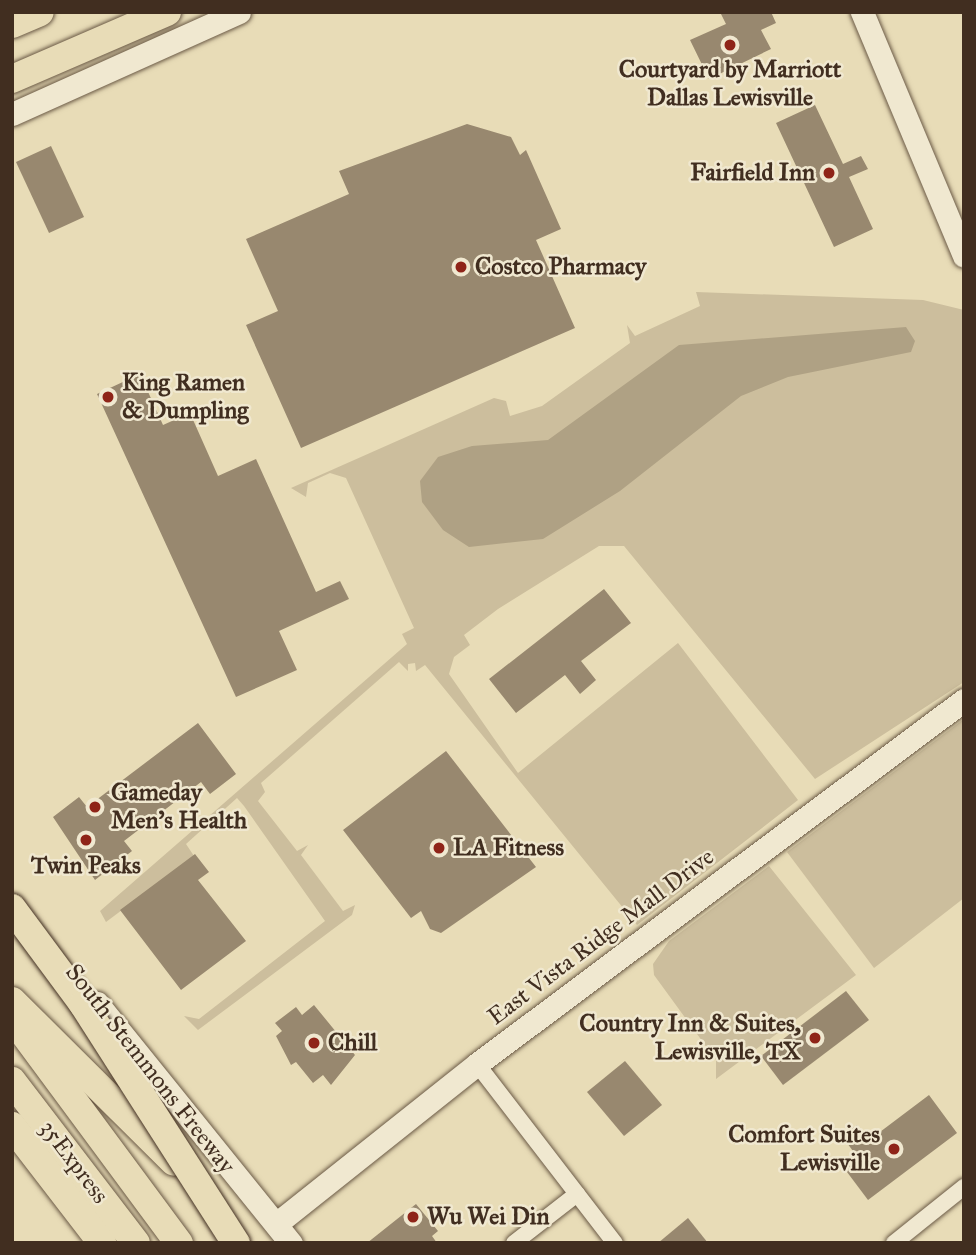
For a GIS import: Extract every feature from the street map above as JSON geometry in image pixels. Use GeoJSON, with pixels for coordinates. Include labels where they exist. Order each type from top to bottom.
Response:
{"type":"FeatureCollection","features":[{"type":"Feature","properties":{"kind":"highway"},"geometry":{"type":"LineString","coordinates":[[12,24],[40,12]]}},
{"type":"Feature","properties":{"kind":"highway"},"geometry":{"type":"LineString","coordinates":[[12,79],[167,12]]}},
{"type":"Feature","properties":{"kind":"highway"},"geometry":{"type":"LineString","coordinates":[[12,908],[83,1004],[236,1243]]}},
{"type":"Feature","properties":{"kind":"highway"},"geometry":{"type":"LineString","coordinates":[[12,1001],[144,1128],[243,1243]]}},
{"type":"Feature","properties":{"kind":"highway"},"geometry":{"type":"LineString","coordinates":[[12,1018],[179,1243]]}},
{"type":"Feature","properties":{"kind":"highway","name":"35Express"},"geometry":{"type":"LineString","coordinates":[[12,1081],[136,1243]]}},
{"type":"Feature","properties":{"kind":"highway"},"geometry":{"type":"LineString","coordinates":[[12,1126],[102,1243]]}},
{"type":"Feature","properties":{"kind":"main road"},"geometry":{"type":"LineString","coordinates":[[12,114],[239,12]]}},
{"type":"Feature","properties":{"kind":"main road"},"geometry":{"type":"LineString","coordinates":[[862,12],[964,256]]}},
{"type":"Feature","properties":{"kind":"main road","name":"East Vista Ridge Mall Drive"},"geometry":{"type":"LineString","coordinates":[[276,1224],[477,1064],[964,700]]}},
{"type":"Feature","properties":{"kind":"main road","name":"South Stemmons Freeway"},"geometry":{"type":"LineString","coordinates":[[12,893],[149,1075],[291,1243]]}},
{"type":"Feature","properties":{"kind":"street"},"geometry":{"type":"LineString","coordinates":[[477,1064],[615,1243]]}},
{"type":"Feature","properties":{"kind":"street"},"geometry":{"type":"LineString","coordinates":[[894,1243],[964,1187]]}},
{"type":"Feature","properties":{"kind":"street"},"geometry":{"type":"LineString","coordinates":[[514,1243],[577,1194]]}},
{"type":"Feature","properties":{"kind":"shaded area"},"geometry":{"type":"Polygon","coordinates":[[[696,292],[923,300],[964,310],[964,682],[815,779],[624,546],[599,546],[498,609],[464,635],[470,645],[454,657],[449,674],[518,773],[678,643],[798,800],[637,925],[425,665],[416,671],[415,663],[408,664],[408,671],[399,662],[261,783],[265,792],[258,801],[297,851],[308,845],[301,855],[343,911],[355,905],[352,915],[198,1030],[184,1016],[199,1019],[325,921],[244,806],[237,798],[186,844],[194,856],[106,922],[100,911],[407,644],[402,634],[414,628],[346,478],[330,473],[308,483],[306,497],[291,488],[494,398],[506,401],[510,416],[542,406],[630,343],[627,325],[635,336],[700,306],[696,292]]]}},
{"type":"Feature","properties":{"kind":"shaded area"},"geometry":{"type":"Polygon","coordinates":[[[906,327],[915,341],[911,352],[788,377],[741,396],[620,491],[543,539],[469,547],[443,530],[422,502],[420,481],[438,457],[472,446],[548,440],[679,345],[906,327]]]}},
{"type":"Feature","properties":{"kind":"shaded area"},"geometry":{"type":"Polygon","coordinates":[[[964,719],[964,898],[874,968],[787,852],[964,719]]]}},
{"type":"Feature","properties":{"kind":"shaded area"},"geometry":{"type":"Polygon","coordinates":[[[769,866],[856,975],[716,1079],[716,1060],[654,975],[653,964],[669,941],[769,866]]]}},
{"type":"Feature","properties":{"kind":"building","name":"Courtyard by Marriott Dallas Lewisville"},"geometry":{"type":"Polygon","coordinates":[[[720,12],[771,12],[776,23],[761,30],[771,49],[709,79],[690,40],[726,24],[720,12]]]}},
{"type":"Feature","properties":{"kind":"building","name":"Fairfield Inn"},"geometry":{"type":"Polygon","coordinates":[[[815,105],[843,164],[861,156],[868,169],[849,177],[873,229],[834,247],[776,123],[815,105]]]}},
{"type":"Feature","properties":{"kind":"building"},"geometry":{"type":"Polygon","coordinates":[[[467,124],[511,137],[520,155],[526,150],[561,229],[536,240],[575,328],[301,448],[246,325],[278,311],[246,239],[349,194],[339,171],[467,124]]]}},
{"type":"Feature","properties":{"kind":"building"},"geometry":{"type":"Polygon","coordinates":[[[51,146],[84,217],[49,233],[16,162],[51,146]]]}},
{"type":"Feature","properties":{"kind":"building"},"geometry":{"type":"Polygon","coordinates":[[[140,374],[163,425],[190,413],[218,476],[256,459],[316,592],[340,581],[349,599],[279,631],[297,670],[236,697],[97,394],[140,374]]]}},
{"type":"Feature","properties":{"kind":"building"},"geometry":{"type":"Polygon","coordinates":[[[604,589],[631,623],[581,661],[596,680],[580,694],[565,675],[516,713],[489,679],[604,589]]]}},
{"type":"Feature","properties":{"kind":"building"},"geometry":{"type":"Polygon","coordinates":[[[198,723],[236,774],[210,794],[201,782],[124,841],[132,851],[95,880],[53,817],[79,797],[87,807],[198,723]]]}},
{"type":"Feature","properties":{"kind":"building","name":"LA Fitness"},"geometry":{"type":"Polygon","coordinates":[[[446,751],[536,867],[441,933],[430,929],[421,911],[411,918],[343,830],[446,751]]]}},
{"type":"Feature","properties":{"kind":"building"},"geometry":{"type":"Polygon","coordinates":[[[195,854],[209,872],[198,880],[246,941],[181,990],[120,910],[195,854]]]}},
{"type":"Feature","properties":{"kind":"building","name":"Country Inn & Suites, Lewisville, TX"},"geometry":{"type":"Polygon","coordinates":[[[846,991],[869,1020],[783,1085],[761,1056],[846,991]]]}},
{"type":"Feature","properties":{"kind":"building","name":"Chill"},"geometry":{"type":"Polygon","coordinates":[[[314,1005],[355,1055],[331,1085],[323,1075],[313,1083],[296,1062],[291,1065],[276,1036],[282,1031],[275,1023],[296,1007],[302,1015],[314,1005]]]}},
{"type":"Feature","properties":{"kind":"building"},"geometry":{"type":"Polygon","coordinates":[[[625,1061],[662,1105],[624,1136],[587,1092],[625,1061]]]}},
{"type":"Feature","properties":{"kind":"building","name":"Comfort Suites Lewisville"},"geometry":{"type":"Polygon","coordinates":[[[929,1095],[957,1133],[868,1200],[844,1168],[858,1158],[842,1136],[857,1125],[868,1141],[929,1095]]]}},
{"type":"Feature","properties":{"kind":"building","name":"Wu Wei Din"},"geometry":{"type":"Polygon","coordinates":[[[416,1204],[438,1231],[432,1236],[437,1243],[367,1243],[416,1204]]]}},
{"type":"Feature","properties":{"kind":"building"},"geometry":{"type":"Polygon","coordinates":[[[688,1218],[708,1243],[658,1243],[688,1218]]]}},
{"type":"Feature","properties":{"kind":"place","name":"Courtyard by Marriott Dallas Lewisville"},"geometry":{"type":"Point","coordinates":[730,45]}},
{"type":"Feature","properties":{"kind":"place","name":"Fairfield Inn"},"geometry":{"type":"Point","coordinates":[829,173]}},
{"type":"Feature","properties":{"kind":"place","name":"Costco Pharmacy"},"geometry":{"type":"Point","coordinates":[461,267]}},
{"type":"Feature","properties":{"kind":"place","name":"King Ramen & Dumpling"},"geometry":{"type":"Point","coordinates":[108,397]}},
{"type":"Feature","properties":{"kind":"place","name":"Gameday Men's Health"},"geometry":{"type":"Point","coordinates":[95,807]}},
{"type":"Feature","properties":{"kind":"place","name":"Twin Peaks"},"geometry":{"type":"Point","coordinates":[86,840]}},
{"type":"Feature","properties":{"kind":"place","name":"LA Fitness"},"geometry":{"type":"Point","coordinates":[439,848]}},
{"type":"Feature","properties":{"kind":"place","name":"Country Inn & Suites, Lewisville, TX"},"geometry":{"type":"Point","coordinates":[815,1038]}},
{"type":"Feature","properties":{"kind":"place","name":"Chill"},"geometry":{"type":"Point","coordinates":[314,1043]}},
{"type":"Feature","properties":{"kind":"place","name":"Comfort Suites Lewisville"},"geometry":{"type":"Point","coordinates":[894,1149]}},
{"type":"Feature","properties":{"kind":"place","name":"Wu Wei Din"},"geometry":{"type":"Point","coordinates":[413,1217]}}]}
